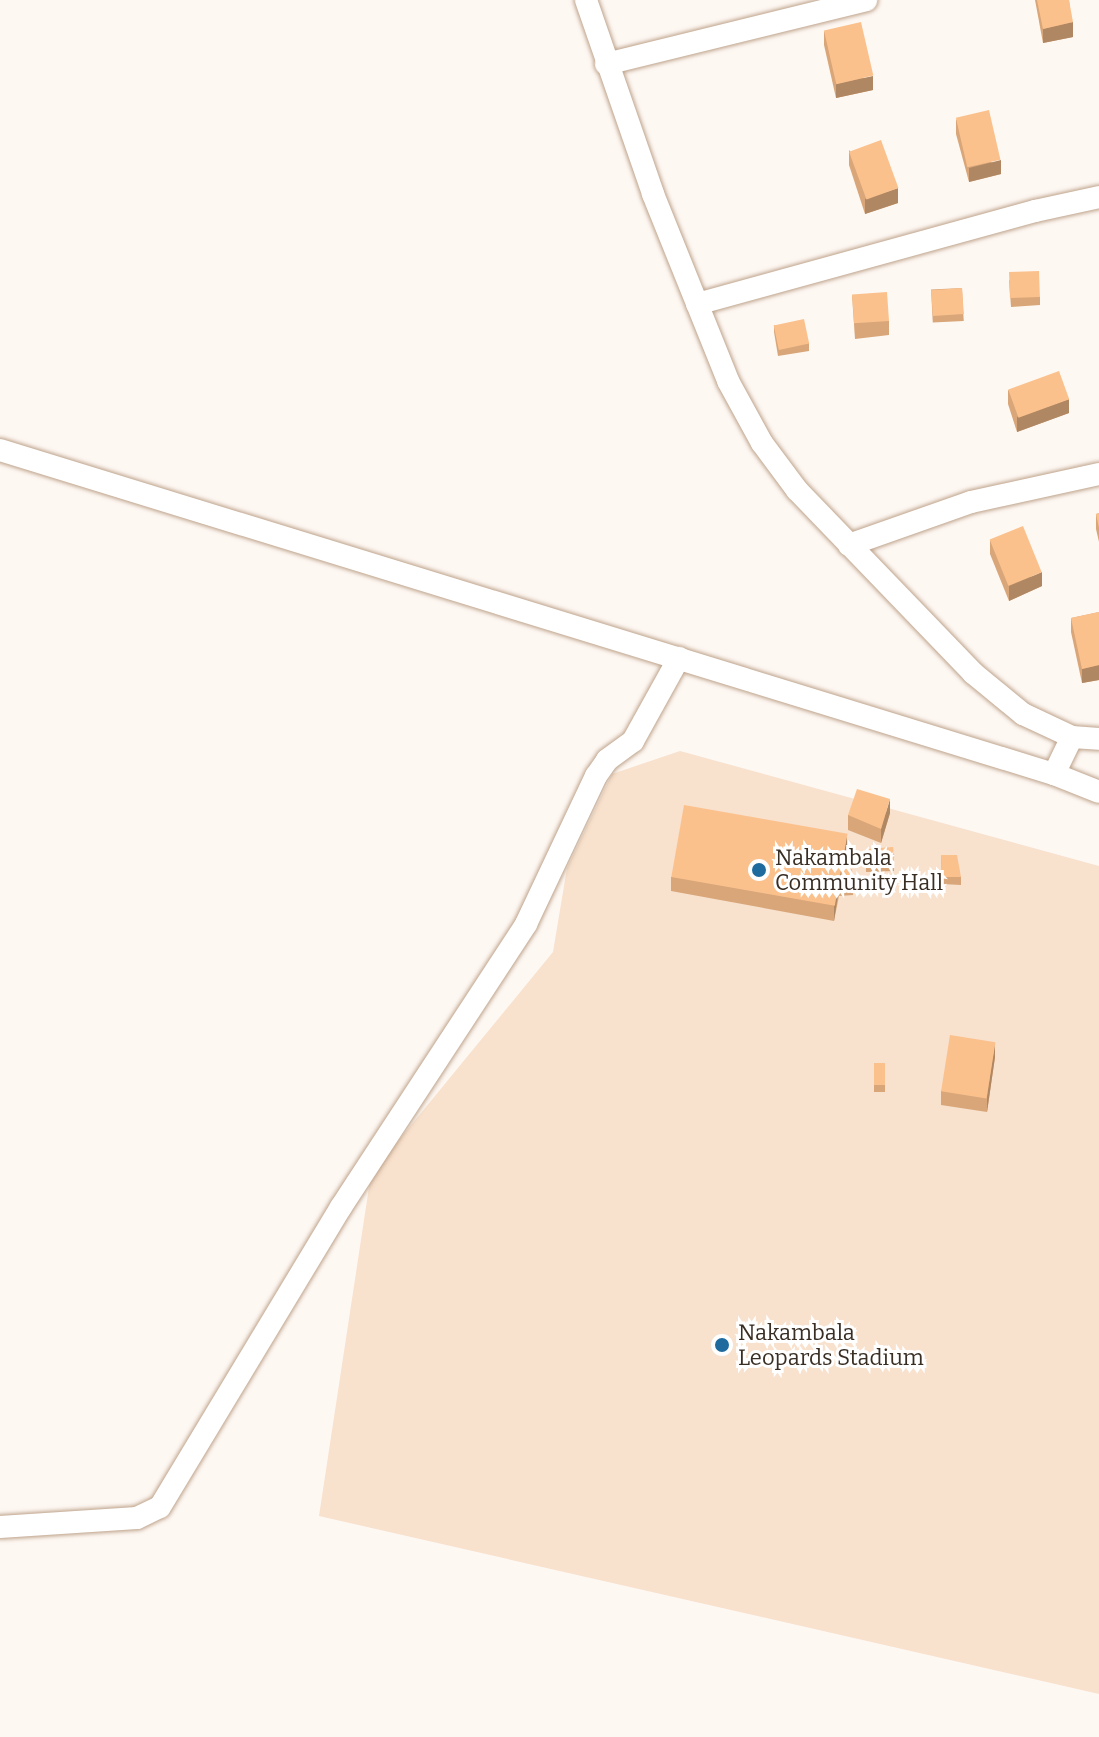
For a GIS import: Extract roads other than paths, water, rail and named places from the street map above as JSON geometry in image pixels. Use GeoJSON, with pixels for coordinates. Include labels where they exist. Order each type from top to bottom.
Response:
{"type":"FeatureCollection","features":[{"type":"Feature","properties":{"kind":"street"},"geometry":{"type":"LineString","coordinates":[[586,0],[606,64],[697,304],[728,381],[762,443],[797,490],[973,673],[1023,714],[1072,737],[1099,739]]}},
{"type":"Feature","properties":{"kind":"street"},"geometry":{"type":"LineString","coordinates":[[606,64],[866,0]]}},
{"type":"Feature","properties":{"kind":"street"},"geometry":{"type":"LineString","coordinates":[[697,304],[1035,211],[1099,197]]}},
{"type":"Feature","properties":{"kind":"street"},"geometry":{"type":"LineString","coordinates":[[0,450],[1054,774],[1099,792]]}},
{"type":"Feature","properties":{"kind":"street"},"geometry":{"type":"LineString","coordinates":[[849,545],[971,502],[1099,474]]}},
{"type":"Feature","properties":{"kind":"street"},"geometry":{"type":"LineString","coordinates":[[0,1527],[137,1518],[160,1507],[341,1207],[526,924],[596,776],[607,760],[633,741],[679,658]]}},
{"type":"Feature","properties":{"kind":"street"},"geometry":{"type":"LineString","coordinates":[[1054,774],[1072,737]]}},
{"type":"Feature","properties":{"kind":"place","name":"Nakambala Community Hall"},"geometry":{"type":"Point","coordinates":[759,870]}},
{"type":"Feature","properties":{"kind":"place","name":"Nakambala Leopards Stadium"},"geometry":{"type":"Point","coordinates":[722,1345]}}]}
